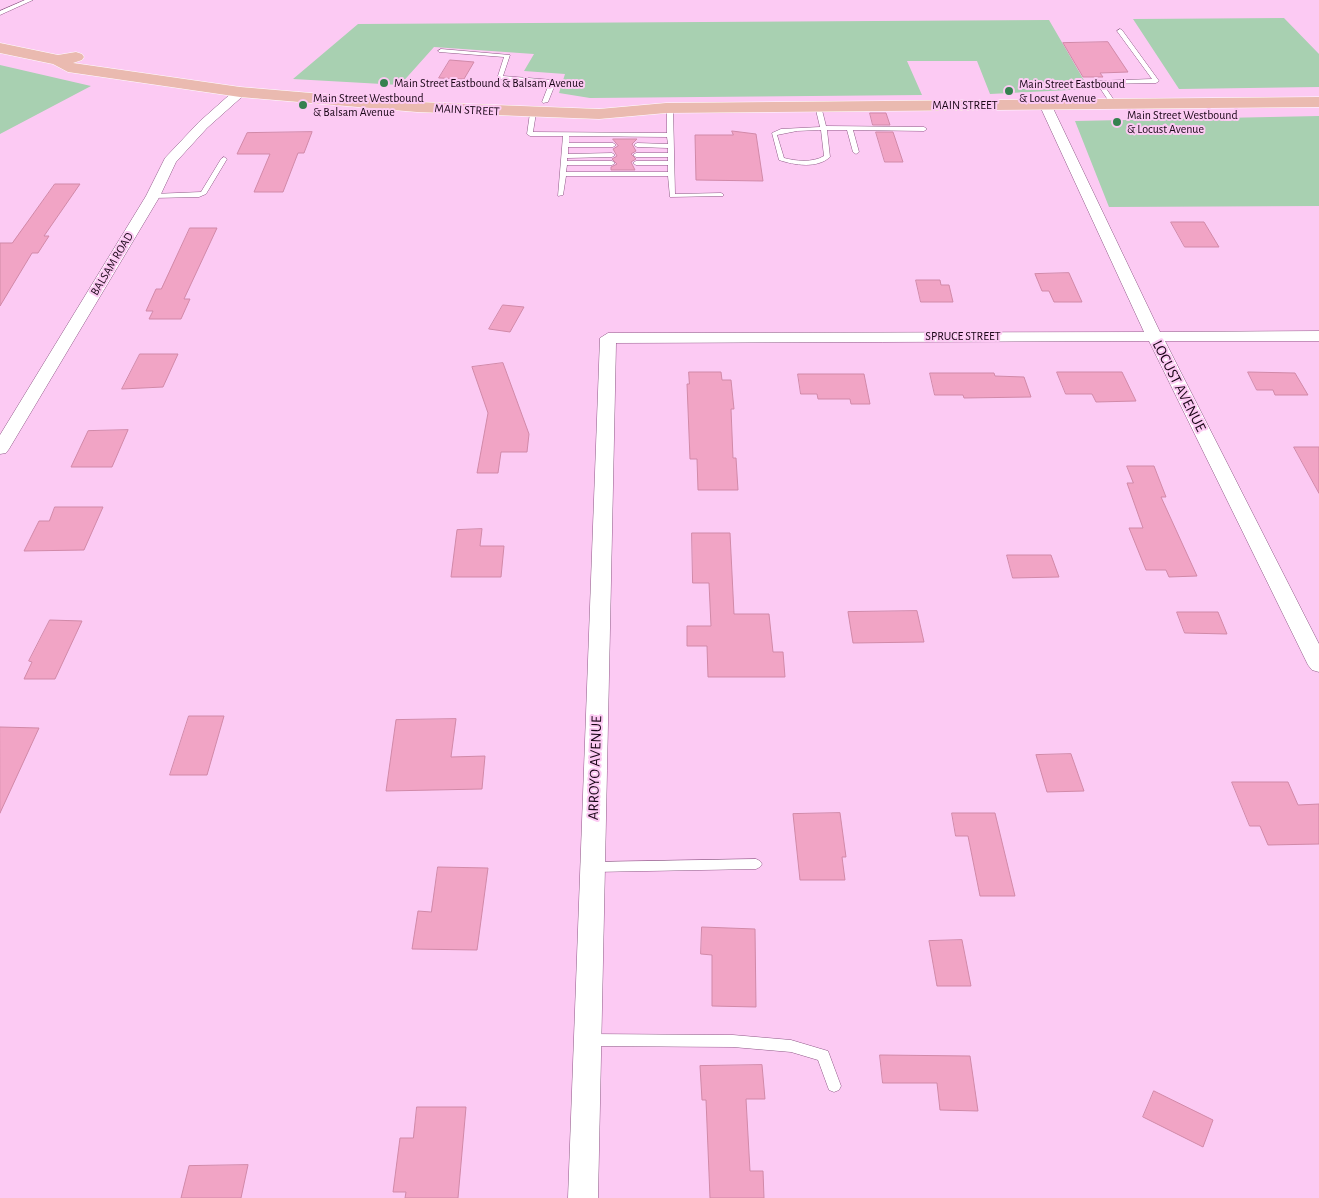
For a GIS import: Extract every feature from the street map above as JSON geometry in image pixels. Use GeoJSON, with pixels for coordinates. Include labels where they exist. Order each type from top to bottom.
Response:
{"type":"FeatureCollection","features":[{"type":"Feature","properties":{"kind":"main road","name":"MAIN STREET"},"geometry":{"type":"LineString","coordinates":[[0,48],[58,60],[78,57],[224,79],[599,114],[670,108],[1319,102]]}},
{"type":"Feature","properties":{"kind":"main road","name":"MAIN STREET"},"geometry":{"type":"LineString","coordinates":[[58,60],[68,67],[240,92],[408,107],[539,108]]}},
{"type":"Feature","properties":{"kind":"main road"},"geometry":{"type":"LineString","coordinates":[[240,92],[264,90],[360,96],[403,96]]}},
{"type":"Feature","properties":{"kind":"street","name":"BALSAM ROAD"},"geometry":{"type":"LineString","coordinates":[[0,449],[5,432],[153,196],[170,161],[203,125],[240,92]]}},
{"type":"Feature","properties":{"kind":"street","name":"LOCUST AVENUE"},"geometry":{"type":"LineString","coordinates":[[1046,104],[1154,336],[1319,665]]}},
{"type":"Feature","properties":{"kind":"street","name":"SPRUCE STREET"},"geometry":{"type":"LineString","coordinates":[[608,338],[1319,336]]}},
{"type":"Feature","properties":{"kind":"street","name":"ARROYO AVENUE"},"geometry":{"type":"LineString","coordinates":[[582,1198],[608,338]]}},
{"type":"Feature","properties":{"kind":"lane"},"geometry":{"type":"LineString","coordinates":[[0,13],[30,0]]}},
{"type":"Feature","properties":{"kind":"lane"},"geometry":{"type":"LineString","coordinates":[[1113,104],[1099,82],[1156,81],[1120,31]]}},
{"type":"Feature","properties":{"kind":"lane"},"geometry":{"type":"LineString","coordinates":[[441,51],[508,56],[499,78],[553,82],[539,108],[530,134],[670,135]]}},
{"type":"Feature","properties":{"kind":"lane"},"geometry":{"type":"LineString","coordinates":[[818,106],[823,129],[827,157],[825,160],[792,162],[781,159],[774,132],[787,129],[823,129],[850,129],[924,128]]}},
{"type":"Feature","properties":{"kind":"lane"},"geometry":{"type":"LineString","coordinates":[[670,108],[672,196],[721,195]]}},
{"type":"Feature","properties":{"kind":"lane"},"geometry":{"type":"LineString","coordinates":[[850,129],[856,152]]}},
{"type":"Feature","properties":{"kind":"lane"},"geometry":{"type":"LineString","coordinates":[[560,195],[566,134]]}},
{"type":"Feature","properties":{"kind":"lane"},"geometry":{"type":"LineString","coordinates":[[565,145],[613,145]]}},
{"type":"Feature","properties":{"kind":"lane"},"geometry":{"type":"LineString","coordinates":[[636,145],[670,146]]}},
{"type":"Feature","properties":{"kind":"lane"},"geometry":{"type":"LineString","coordinates":[[565,156],[612,155]]}},
{"type":"Feature","properties":{"kind":"lane"},"geometry":{"type":"LineString","coordinates":[[636,155],[670,155]]}},
{"type":"Feature","properties":{"kind":"lane"},"geometry":{"type":"LineString","coordinates":[[153,196],[198,195],[204,193],[224,158]]}},
{"type":"Feature","properties":{"kind":"lane"},"geometry":{"type":"LineString","coordinates":[[564,164],[612,163]]}},
{"type":"Feature","properties":{"kind":"lane"},"geometry":{"type":"LineString","coordinates":[[636,164],[670,164]]}},
{"type":"Feature","properties":{"kind":"lane"},"geometry":{"type":"LineString","coordinates":[[563,174],[670,174]]}},
{"type":"Feature","properties":{"kind":"lane"},"geometry":{"type":"LineString","coordinates":[[592,867],[756,864]]}},
{"type":"Feature","properties":{"kind":"lane"},"geometry":{"type":"LineString","coordinates":[[587,1040],[733,1041],[791,1046],[823,1055],[834,1086]]}},
{"type":"Feature","properties":{"kind":"green space"},"geometry":{"type":"Polygon","coordinates":[[[1284,18],[1319,54],[1319,87],[1179,89],[1133,19],[1284,18]]]}},
{"type":"Feature","properties":{"kind":"green space"},"geometry":{"type":"Polygon","coordinates":[[[1049,20],[1089,89],[990,94],[977,61],[907,61],[922,95],[590,98],[559,93],[565,74],[524,71],[534,54],[434,47],[400,85],[293,79],[358,24],[1049,20]]]}},
{"type":"Feature","properties":{"kind":"green space"},"geometry":{"type":"Polygon","coordinates":[[[0,65],[91,86],[0,134],[0,65]]]}},
{"type":"Feature","properties":{"kind":"green space"},"geometry":{"type":"Polygon","coordinates":[[[1319,116],[1319,206],[1109,207],[1075,121],[1319,116]]]}},
{"type":"Feature","properties":{"kind":"building"},"geometry":{"type":"Polygon","coordinates":[[[1108,42],[1128,72],[1100,73],[1103,77],[1083,77],[1063,43],[1108,42]]]}},
{"type":"Feature","properties":{"kind":"building"},"geometry":{"type":"Polygon","coordinates":[[[450,60],[474,62],[464,79],[439,78],[450,60]]]}},
{"type":"Feature","properties":{"kind":"building"},"geometry":{"type":"Polygon","coordinates":[[[870,113],[886,113],[890,125],[873,125],[870,113]]]}},
{"type":"Feature","properties":{"kind":"building"},"geometry":{"type":"Polygon","coordinates":[[[732,131],[756,134],[763,181],[696,180],[695,135],[733,135],[732,131]]]}},
{"type":"Feature","properties":{"kind":"building"},"geometry":{"type":"Polygon","coordinates":[[[312,132],[304,153],[298,153],[283,192],[254,192],[270,154],[237,154],[247,133],[312,132]]]}},
{"type":"Feature","properties":{"kind":"building"},"geometry":{"type":"Polygon","coordinates":[[[876,132],[893,132],[903,162],[885,162],[876,132]]]}},
{"type":"Feature","properties":{"kind":"building"},"geometry":{"type":"Polygon","coordinates":[[[613,139],[637,139],[632,144],[636,151],[631,154],[636,159],[631,162],[635,170],[611,170],[611,167],[617,164],[612,159],[617,156],[613,149],[618,146],[613,139]]]}},
{"type":"Feature","properties":{"kind":"building"},"geometry":{"type":"Polygon","coordinates":[[[55,184],[80,184],[44,236],[49,236],[38,253],[32,253],[0,306],[0,243],[12,243],[55,184]]]}},
{"type":"Feature","properties":{"kind":"building"},"geometry":{"type":"Polygon","coordinates":[[[1171,222],[1204,222],[1219,247],[1185,247],[1171,222]]]}},
{"type":"Feature","properties":{"kind":"building"},"geometry":{"type":"Polygon","coordinates":[[[190,228],[217,228],[184,299],[190,299],[181,319],[149,319],[153,311],[146,311],[156,289],[161,289],[190,228]]]}},
{"type":"Feature","properties":{"kind":"building"},"geometry":{"type":"Polygon","coordinates":[[[1069,273],[1082,302],[1054,302],[1049,291],[1042,291],[1035,274],[1069,273]]]}},
{"type":"Feature","properties":{"kind":"building"},"geometry":{"type":"Polygon","coordinates":[[[916,280],[940,280],[941,285],[949,285],[953,302],[921,302],[916,280]]]}},
{"type":"Feature","properties":{"kind":"building"},"geometry":{"type":"Polygon","coordinates":[[[503,305],[524,307],[510,332],[489,329],[503,305]]]}},
{"type":"Feature","properties":{"kind":"building"},"geometry":{"type":"Polygon","coordinates":[[[140,354],[178,354],[163,387],[122,389],[140,354]]]}},
{"type":"Feature","properties":{"kind":"building"},"geometry":{"type":"Polygon","coordinates":[[[503,363],[529,434],[527,452],[501,452],[498,473],[477,473],[488,413],[472,367],[503,363]]]}},
{"type":"Feature","properties":{"kind":"building"},"geometry":{"type":"Polygon","coordinates":[[[689,372],[721,372],[722,380],[731,380],[734,409],[731,409],[733,458],[736,458],[738,490],[698,490],[697,459],[690,459],[687,384],[689,384],[689,372]]]}},
{"type":"Feature","properties":{"kind":"building"},"geometry":{"type":"Polygon","coordinates":[[[1057,372],[1122,372],[1136,401],[1096,402],[1092,394],[1066,394],[1057,372]]]}},
{"type":"Feature","properties":{"kind":"building"},"geometry":{"type":"Polygon","coordinates":[[[1248,372],[1295,373],[1308,395],[1275,395],[1273,390],[1257,390],[1248,372]]]}},
{"type":"Feature","properties":{"kind":"building"},"geometry":{"type":"Polygon","coordinates":[[[930,373],[994,373],[995,376],[1024,377],[1031,397],[964,398],[963,395],[935,395],[930,373]]]}},
{"type":"Feature","properties":{"kind":"building"},"geometry":{"type":"Polygon","coordinates":[[[798,374],[864,374],[870,404],[851,404],[850,399],[818,399],[817,394],[801,394],[798,374]]]}},
{"type":"Feature","properties":{"kind":"building"},"geometry":{"type":"Polygon","coordinates":[[[128,430],[112,467],[71,467],[88,431],[128,430]]]}},
{"type":"Feature","properties":{"kind":"building"},"geometry":{"type":"Polygon","coordinates":[[[1294,447],[1319,447],[1319,493],[1294,447]]]}},
{"type":"Feature","properties":{"kind":"building"},"geometry":{"type":"Polygon","coordinates":[[[1127,466],[1154,466],[1166,497],[1161,497],[1197,576],[1169,577],[1166,570],[1146,570],[1129,528],[1143,528],[1127,483],[1133,483],[1127,466]]]}},
{"type":"Feature","properties":{"kind":"building"},"geometry":{"type":"Polygon","coordinates":[[[55,507],[103,507],[84,550],[24,551],[39,521],[49,521],[55,507]]]}},
{"type":"Feature","properties":{"kind":"building"},"geometry":{"type":"Polygon","coordinates":[[[482,529],[480,546],[504,546],[501,577],[451,577],[457,530],[482,529]]]}},
{"type":"Feature","properties":{"kind":"building"},"geometry":{"type":"Polygon","coordinates":[[[692,533],[730,533],[734,614],[769,614],[773,652],[783,652],[785,677],[708,677],[707,646],[687,646],[687,626],[711,626],[709,583],[693,583],[692,533]]]}},
{"type":"Feature","properties":{"kind":"building"},"geometry":{"type":"Polygon","coordinates":[[[1007,555],[1051,555],[1059,577],[1013,578],[1007,555]]]}},
{"type":"Feature","properties":{"kind":"building"},"geometry":{"type":"Polygon","coordinates":[[[917,611],[924,642],[853,643],[848,612],[917,611]]]}},
{"type":"Feature","properties":{"kind":"building"},"geometry":{"type":"Polygon","coordinates":[[[1177,612],[1218,612],[1227,634],[1185,633],[1177,612]]]}},
{"type":"Feature","properties":{"kind":"building"},"geometry":{"type":"Polygon","coordinates":[[[50,620],[82,621],[55,679],[24,679],[32,662],[29,661],[50,620]]]}},
{"type":"Feature","properties":{"kind":"building"},"geometry":{"type":"Polygon","coordinates":[[[189,716],[224,716],[207,775],[170,775],[189,716]]]}},
{"type":"Feature","properties":{"kind":"building"},"geometry":{"type":"Polygon","coordinates":[[[456,719],[451,757],[485,756],[482,789],[386,791],[396,720],[456,719]]]}},
{"type":"Feature","properties":{"kind":"building"},"geometry":{"type":"Polygon","coordinates":[[[0,727],[39,728],[0,813],[0,727]]]}},
{"type":"Feature","properties":{"kind":"building"},"geometry":{"type":"Polygon","coordinates":[[[1071,754],[1084,791],[1047,792],[1036,755],[1071,754]]]}},
{"type":"Feature","properties":{"kind":"building"},"geometry":{"type":"Polygon","coordinates":[[[1232,782],[1288,782],[1298,805],[1319,804],[1319,844],[1268,845],[1260,826],[1250,826],[1232,782]]]}},
{"type":"Feature","properties":{"kind":"building"},"geometry":{"type":"Polygon","coordinates":[[[840,813],[846,857],[842,857],[845,880],[800,880],[793,814],[840,813]]]}},
{"type":"Feature","properties":{"kind":"building"},"geometry":{"type":"Polygon","coordinates":[[[952,813],[995,813],[1015,896],[980,896],[968,836],[956,836],[952,813]]]}},
{"type":"Feature","properties":{"kind":"building"},"geometry":{"type":"Polygon","coordinates":[[[438,867],[488,868],[477,950],[412,949],[418,911],[431,912],[438,867]]]}},
{"type":"Feature","properties":{"kind":"building"},"geometry":{"type":"Polygon","coordinates":[[[702,927],[755,929],[756,1007],[712,1006],[712,955],[701,954],[702,927]]]}},
{"type":"Feature","properties":{"kind":"building"},"geometry":{"type":"Polygon","coordinates":[[[962,940],[971,986],[937,986],[929,941],[962,940]]]}},
{"type":"Feature","properties":{"kind":"building"},"geometry":{"type":"Polygon","coordinates":[[[880,1055],[970,1056],[978,1111],[940,1110],[937,1083],[883,1083],[880,1055]]]}},
{"type":"Feature","properties":{"kind":"building"},"geometry":{"type":"Polygon","coordinates":[[[762,1065],[765,1099],[746,1099],[750,1171],[763,1171],[764,1198],[710,1198],[706,1100],[702,1100],[700,1066],[762,1065]]]}},
{"type":"Feature","properties":{"kind":"building"},"geometry":{"type":"Polygon","coordinates":[[[1154,1091],[1213,1120],[1203,1147],[1143,1117],[1154,1091]]]}},
{"type":"Feature","properties":{"kind":"building"},"geometry":{"type":"Polygon","coordinates":[[[417,1107],[466,1107],[458,1198],[405,1198],[406,1192],[393,1192],[400,1138],[413,1138],[417,1107]]]}},
{"type":"Feature","properties":{"kind":"building"},"geometry":{"type":"Polygon","coordinates":[[[248,1165],[241,1198],[181,1198],[189,1166],[248,1165]]]}},
{"type":"Feature","properties":{"kind":"place","name":"Main Street Eastbound & Balsam Avenue"},"geometry":{"type":"Point","coordinates":[384,83]}},
{"type":"Feature","properties":{"kind":"place","name":"Main Street Eastbound & Locust Avenue"},"geometry":{"type":"Point","coordinates":[1009,91]}},
{"type":"Feature","properties":{"kind":"place","name":"Main Street Westbound & Balsam Avenue"},"geometry":{"type":"Point","coordinates":[303,105]}},
{"type":"Feature","properties":{"kind":"place","name":"Main Street Westbound & Locust Avenue"},"geometry":{"type":"Point","coordinates":[1117,122]}}]}
